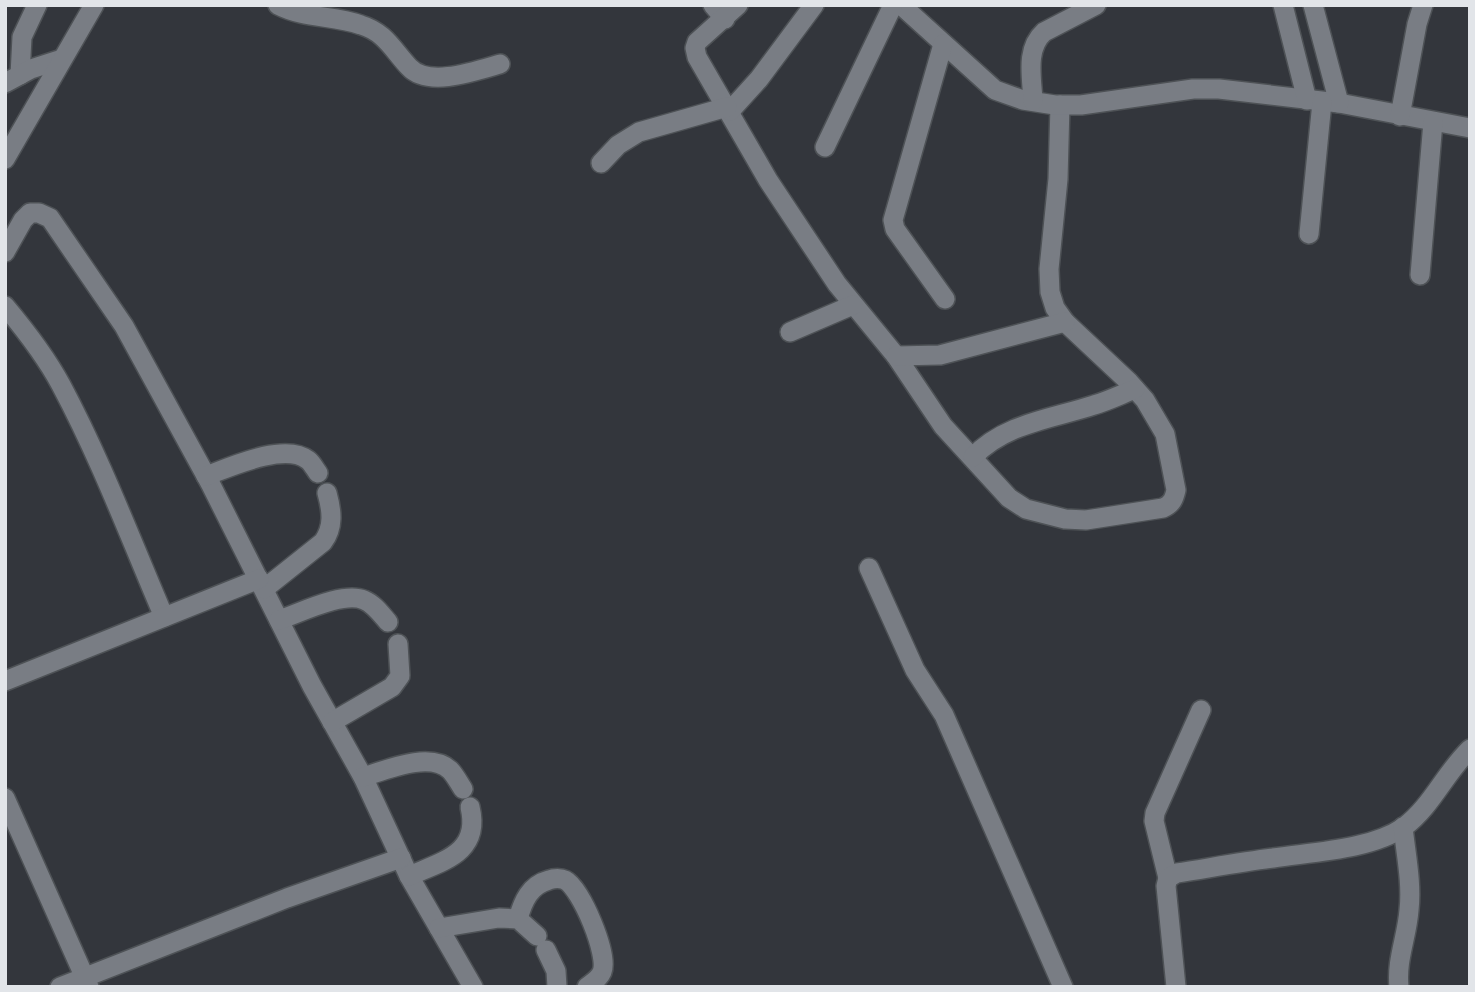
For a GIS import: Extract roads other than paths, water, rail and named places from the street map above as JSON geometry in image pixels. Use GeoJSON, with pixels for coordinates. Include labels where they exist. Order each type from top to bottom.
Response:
{"type":"FeatureCollection","features":[{"type":"Feature","properties":{"kind":"street"},"geometry":{"type":"LineString","coordinates":[[13,79],[22,37],[37,5]]}},
{"type":"Feature","properties":{"kind":"street"},"geometry":{"type":"LineString","coordinates":[[5,159],[94,5]]}},
{"type":"Feature","properties":{"kind":"street"},"geometry":{"type":"LineString","coordinates":[[278,5],[300,15],[360,24],[374,30],[388,40],[410,69],[428,78],[474,72],[500,64]]}},
{"type":"Feature","properties":{"kind":"street"},"geometry":{"type":"LineString","coordinates":[[601,163],[618,145],[639,132],[729,109],[760,79],[814,5]]}},
{"type":"Feature","properties":{"kind":"street"},"geometry":{"type":"LineString","coordinates":[[825,147],[893,5]]}},
{"type":"Feature","properties":{"kind":"street"},"geometry":{"type":"LineString","coordinates":[[901,5],[995,90],[1033,102],[1082,105],[1193,89],[1219,89],[1323,102],[1470,128]]}},
{"type":"Feature","properties":{"kind":"street"},"geometry":{"type":"LineString","coordinates":[[1033,102],[1031,65],[1034,45],[1044,32],[1071,11],[1096,5]]}},
{"type":"Feature","properties":{"kind":"street"},"geometry":{"type":"LineString","coordinates":[[1283,5],[1323,102]]}},
{"type":"Feature","properties":{"kind":"street"},"geometry":{"type":"LineString","coordinates":[[1309,234],[1323,102],[1313,5]]}},
{"type":"Feature","properties":{"kind":"street"},"geometry":{"type":"LineString","coordinates":[[1400,116],[1423,5]]}},
{"type":"Feature","properties":{"kind":"street"},"geometry":{"type":"LineString","coordinates":[[725,10],[695,48],[697,57],[768,180],[853,305],[896,356],[943,426],[1009,498],[1026,509],[1065,519],[1086,520],[1170,505],[1176,490],[1165,434],[1145,400],[1065,322],[1055,308],[1049,269],[1058,179],[1060,105]]}},
{"type":"Feature","properties":{"kind":"street"},"geometry":{"type":"LineString","coordinates":[[943,44],[893,220],[895,229],[945,299]]}},
{"type":"Feature","properties":{"kind":"street"},"geometry":{"type":"LineString","coordinates":[[13,79],[62,59]]}},
{"type":"Feature","properties":{"kind":"street"},"geometry":{"type":"LineString","coordinates":[[1420,275],[1433,122]]}},
{"type":"Feature","properties":{"kind":"street"},"geometry":{"type":"LineString","coordinates":[[5,251],[30,213],[50,218],[124,326],[363,776],[409,876],[473,987]]}},
{"type":"Feature","properties":{"kind":"street"},"geometry":{"type":"LineString","coordinates":[[790,332],[853,305]]}},
{"type":"Feature","properties":{"kind":"street"},"geometry":{"type":"LineString","coordinates":[[5,306],[60,383],[90,445],[164,617]]}},
{"type":"Feature","properties":{"kind":"street"},"geometry":{"type":"LineString","coordinates":[[896,356],[940,355],[1065,322]]}},
{"type":"Feature","properties":{"kind":"street"},"geometry":{"type":"LineString","coordinates":[[973,457],[991,441],[1014,429],[1094,405],[1135,389]]}},
{"type":"Feature","properties":{"kind":"street"},"geometry":{"type":"LineString","coordinates":[[206,476],[258,458],[284,454],[307,459],[318,473]]}},
{"type":"Feature","properties":{"kind":"street"},"geometry":{"type":"LineString","coordinates":[[5,681],[164,617],[261,584],[323,542],[329,535],[332,522],[327,493]]}},
{"type":"Feature","properties":{"kind":"street"},"geometry":{"type":"LineString","coordinates":[[869,568],[915,670],[944,715],[1063,987]]}},
{"type":"Feature","properties":{"kind":"street"},"geometry":{"type":"LineString","coordinates":[[279,620],[350,598],[362,599],[374,606],[388,622]]}},
{"type":"Feature","properties":{"kind":"street"},"geometry":{"type":"LineString","coordinates":[[332,722],[392,687],[400,676],[398,643]]}},
{"type":"Feature","properties":{"kind":"street"},"geometry":{"type":"LineString","coordinates":[[1176,987],[1166,886],[1168,878],[1154,821],[1155,813],[1201,710]]}},
{"type":"Feature","properties":{"kind":"street"},"geometry":{"type":"LineString","coordinates":[[1168,878],[1177,873],[1349,847],[1386,836],[1419,814],[1457,762],[1470,749]]}},
{"type":"Feature","properties":{"kind":"street"},"geometry":{"type":"LineString","coordinates":[[363,776],[425,760],[436,762],[450,770],[466,798],[473,820],[467,844],[456,855],[409,876]]}},
{"type":"Feature","properties":{"kind":"street"},"geometry":{"type":"LineString","coordinates":[[5,798],[88,984]]}},
{"type":"Feature","properties":{"kind":"street"},"geometry":{"type":"LineString","coordinates":[[1399,987],[1399,955],[1409,909],[1409,874],[1403,827]]}},
{"type":"Feature","properties":{"kind":"street"},"geometry":{"type":"LineString","coordinates":[[60,987],[88,984],[287,898],[401,858]]}},
{"type":"Feature","properties":{"kind":"street"},"geometry":{"type":"LineString","coordinates":[[518,919],[524,901],[537,883],[554,878],[564,879],[577,891],[602,949],[604,962],[602,973],[587,987]]}},
{"type":"Feature","properties":{"kind":"street"},"geometry":{"type":"LineString","coordinates":[[439,928],[499,918],[518,919],[541,943],[556,971],[557,987]]}}]}
